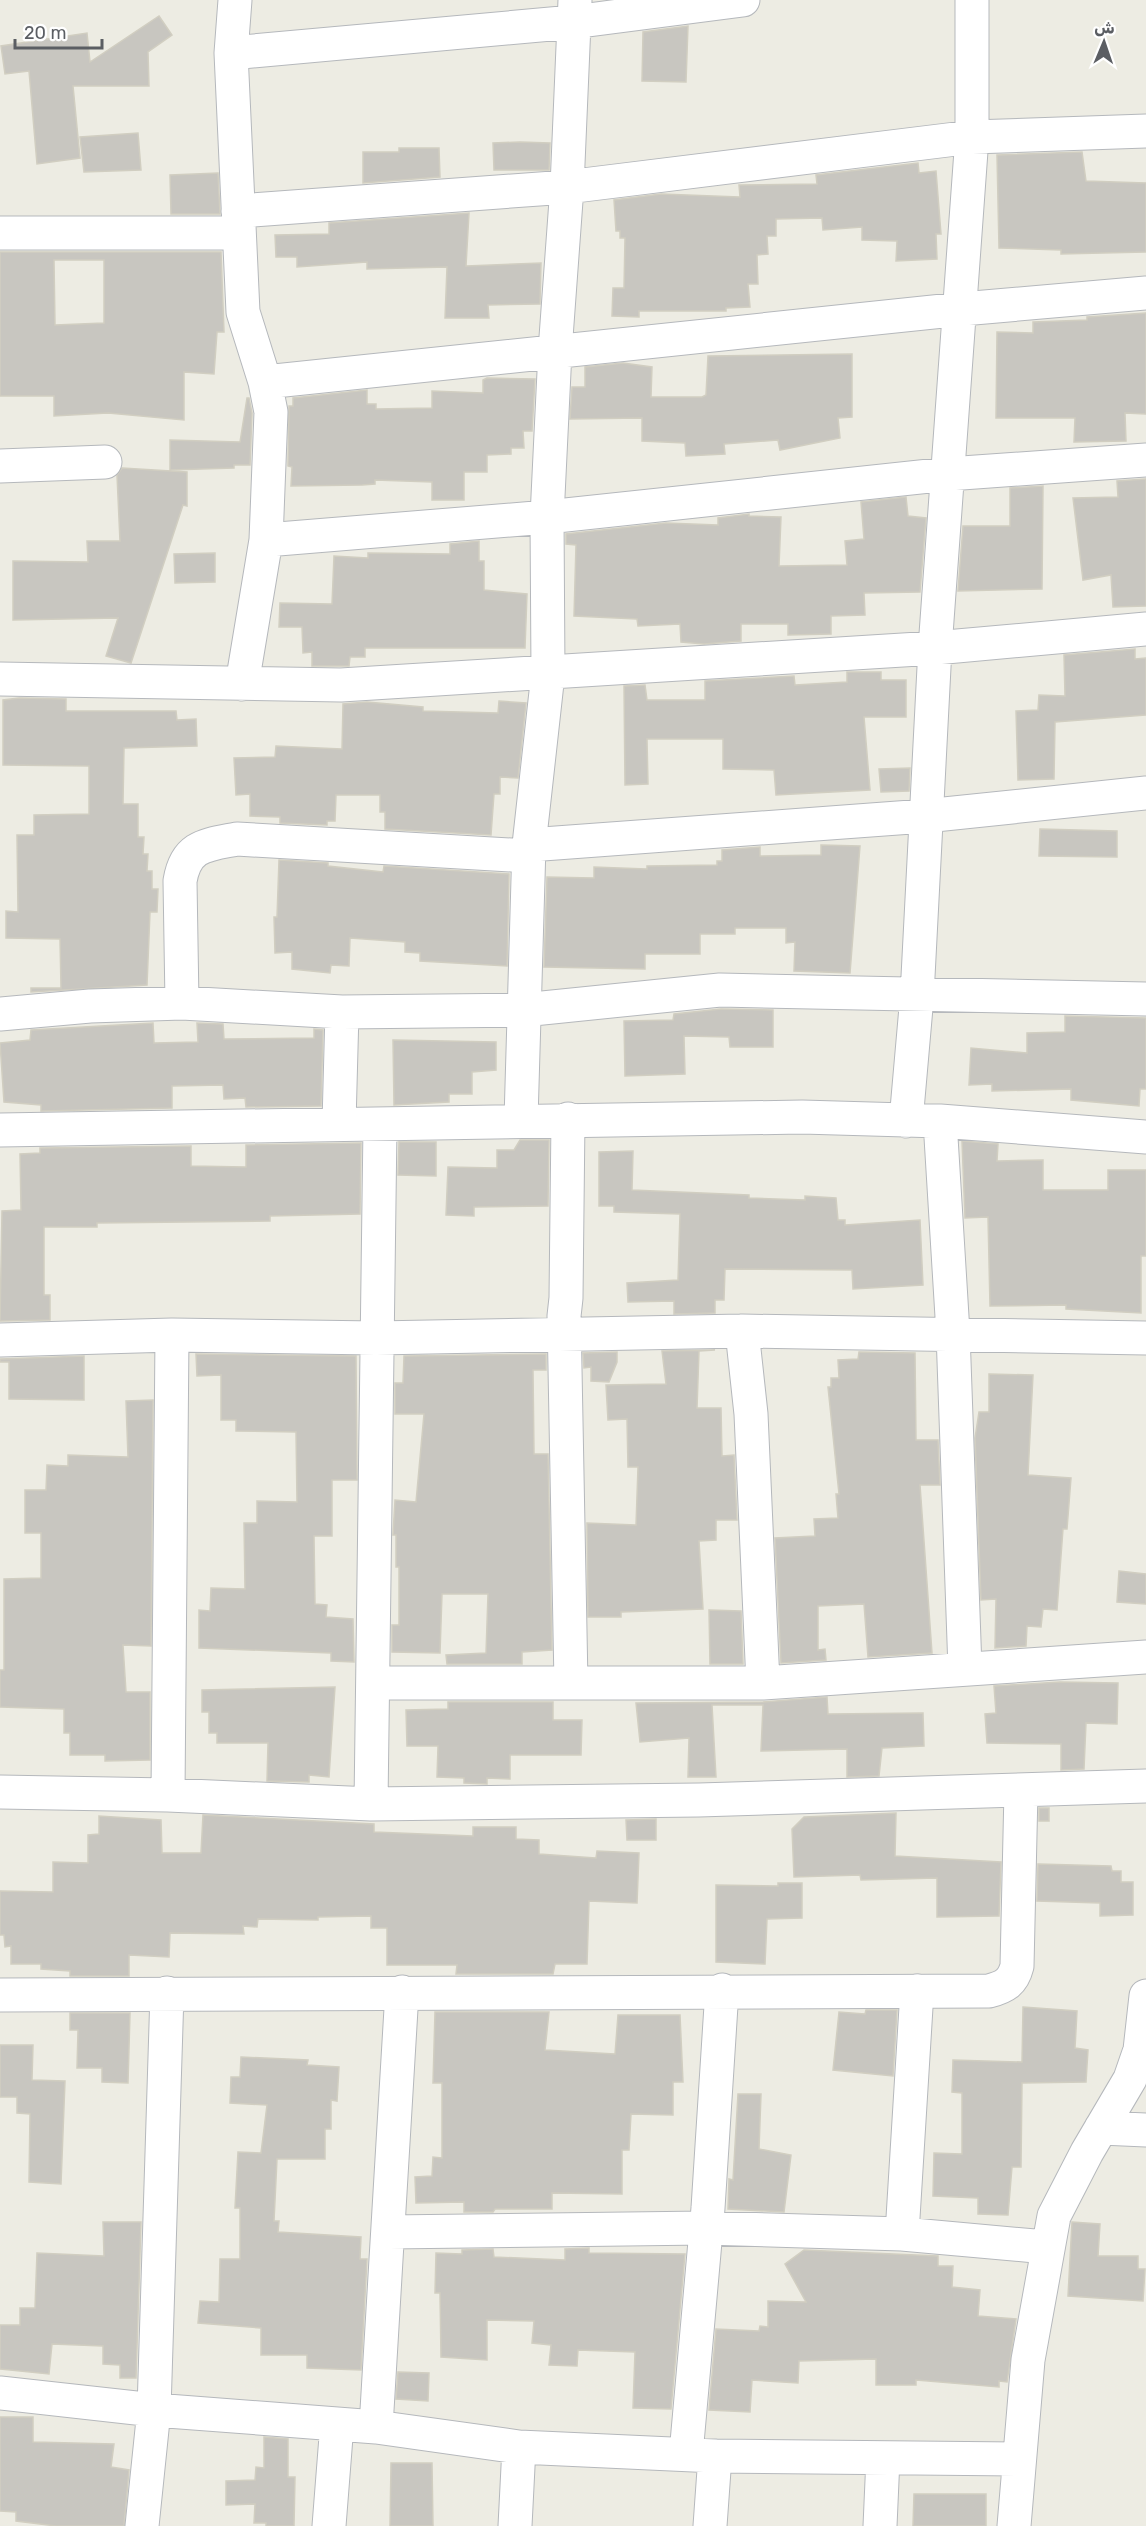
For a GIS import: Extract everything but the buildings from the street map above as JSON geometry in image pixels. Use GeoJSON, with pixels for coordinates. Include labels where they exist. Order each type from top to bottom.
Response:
{"type":"FeatureCollection","features":[{"type":"Feature","properties":{"kind":"street"},"geometry":{"type":"LineString","coordinates":[[236,0],[231,53],[243,312],[266,382],[271,412],[266,540],[242,684]]}},
{"type":"Feature","properties":{"kind":"street"},"geometry":{"type":"LineString","coordinates":[[231,53],[574,11],[743,0]]}},
{"type":"Feature","properties":{"kind":"street"},"geometry":{"type":"LineString","coordinates":[[906,1121],[917,996],[935,648],[962,309],[972,136],[972,0]]}},
{"type":"Feature","properties":{"kind":"street"},"geometry":{"type":"LineString","coordinates":[[521,1120],[528,850],[548,674],[547,517],[555,351],[567,187],[574,11]]}},
{"type":"Feature","properties":{"kind":"street"},"geometry":{"type":"LineString","coordinates":[[0,233],[239,222],[567,187],[972,136],[1146,131]]}},
{"type":"Feature","properties":{"kind":"street"},"geometry":{"type":"LineString","coordinates":[[266,382],[962,309],[1146,293]]}},
{"type":"Feature","properties":{"kind":"street"},"geometry":{"type":"LineString","coordinates":[[266,540],[547,517],[948,474],[1146,460]]}},
{"type":"Feature","properties":{"kind":"street"},"geometry":{"type":"LineString","coordinates":[[0,466],[105,462]]}},
{"type":"Feature","properties":{"kind":"street"},"geometry":{"type":"LineString","coordinates":[[0,679],[341,685],[548,674],[935,648],[1146,629]]}},
{"type":"Feature","properties":{"kind":"street"},"geometry":{"type":"LineString","coordinates":[[182,1003],[180,881],[182,865],[190,854],[209,844],[237,839],[528,850],[925,816],[1146,793]]}},
{"type":"Feature","properties":{"kind":"street"},"geometry":{"type":"LineString","coordinates":[[0,1014],[182,1003],[342,1012],[523,1010],[720,990],[917,996],[1146,999]]}},
{"type":"Feature","properties":{"kind":"street"},"geometry":{"type":"LineString","coordinates":[[339,1123],[342,1012]]}},
{"type":"Feature","properties":{"kind":"street"},"geometry":{"type":"LineString","coordinates":[[0,1130],[339,1123],[380,1126],[521,1120],[802,1117],[940,1121],[1146,1137]]}},
{"type":"Feature","properties":{"kind":"street"},"geometry":{"type":"LineString","coordinates":[[568,1119],[565,1333],[571,1683]]}},
{"type":"Feature","properties":{"kind":"street"},"geometry":{"type":"LineString","coordinates":[[940,1121],[953,1333],[965,1670]]}},
{"type":"Feature","properties":{"kind":"street"},"geometry":{"type":"LineString","coordinates":[[371,1804],[380,1126]]}},
{"type":"Feature","properties":{"kind":"street"},"geometry":{"type":"LineString","coordinates":[[742,1330],[751,1414],[763,1683]]}},
{"type":"Feature","properties":{"kind":"street"},"geometry":{"type":"LineString","coordinates":[[0,1340],[172,1335],[376,1338],[742,1330],[1146,1338]]}},
{"type":"Feature","properties":{"kind":"street"},"geometry":{"type":"LineString","coordinates":[[168,1795],[172,1335]]}},
{"type":"Feature","properties":{"kind":"street"},"geometry":{"type":"LineString","coordinates":[[374,1683],[763,1683],[1146,1657]]}},
{"type":"Feature","properties":{"kind":"street"},"geometry":{"type":"LineString","coordinates":[[0,1792],[168,1795],[371,1804],[1021,1791],[1146,1786]]}},
{"type":"Feature","properties":{"kind":"street"},"geometry":{"type":"LineString","coordinates":[[0,1995],[722,1990],[989,1991],[1004,1987],[1014,1977],[1019,1953],[1021,1791]]}},
{"type":"Feature","properties":{"kind":"street"},"geometry":{"type":"LineString","coordinates":[[710,2526],[700,2455],[705,2228],[722,1990]]}},
{"type":"Feature","properties":{"kind":"street"},"geometry":{"type":"LineString","coordinates":[[902,2234],[917,1991]]}},
{"type":"Feature","properties":{"kind":"street"},"geometry":{"type":"LineString","coordinates":[[376,2427],[402,1992]]}},
{"type":"Feature","properties":{"kind":"street"},"geometry":{"type":"LineString","coordinates":[[141,2526],[154,2410],[167,1994]]}},
{"type":"Feature","properties":{"kind":"street"},"geometry":{"type":"LineString","coordinates":[[1014,2526],[1017,2459],[1028,2360],[1054,2216],[1130,2079],[1140,2050],[1146,1996]]}},
{"type":"Feature","properties":{"kind":"street"},"geometry":{"type":"LineString","coordinates":[[1101,2128],[1146,2130]]}},
{"type":"Feature","properties":{"kind":"street"},"geometry":{"type":"LineString","coordinates":[[389,2232],[705,2228],[902,2234],[1047,2247]]}},
{"type":"Feature","properties":{"kind":"street"},"geometry":{"type":"LineString","coordinates":[[0,2393],[154,2410],[376,2427],[519,2446],[700,2455],[1017,2459]]}},
{"type":"Feature","properties":{"kind":"street"},"geometry":{"type":"LineString","coordinates":[[329,2526],[337,2424]]}},
{"type":"Feature","properties":{"kind":"street"},"geometry":{"type":"LineString","coordinates":[[514,2526],[519,2446]]}},
{"type":"Feature","properties":{"kind":"street"},"geometry":{"type":"LineString","coordinates":[[880,2526],[883,2458]]}}]}
